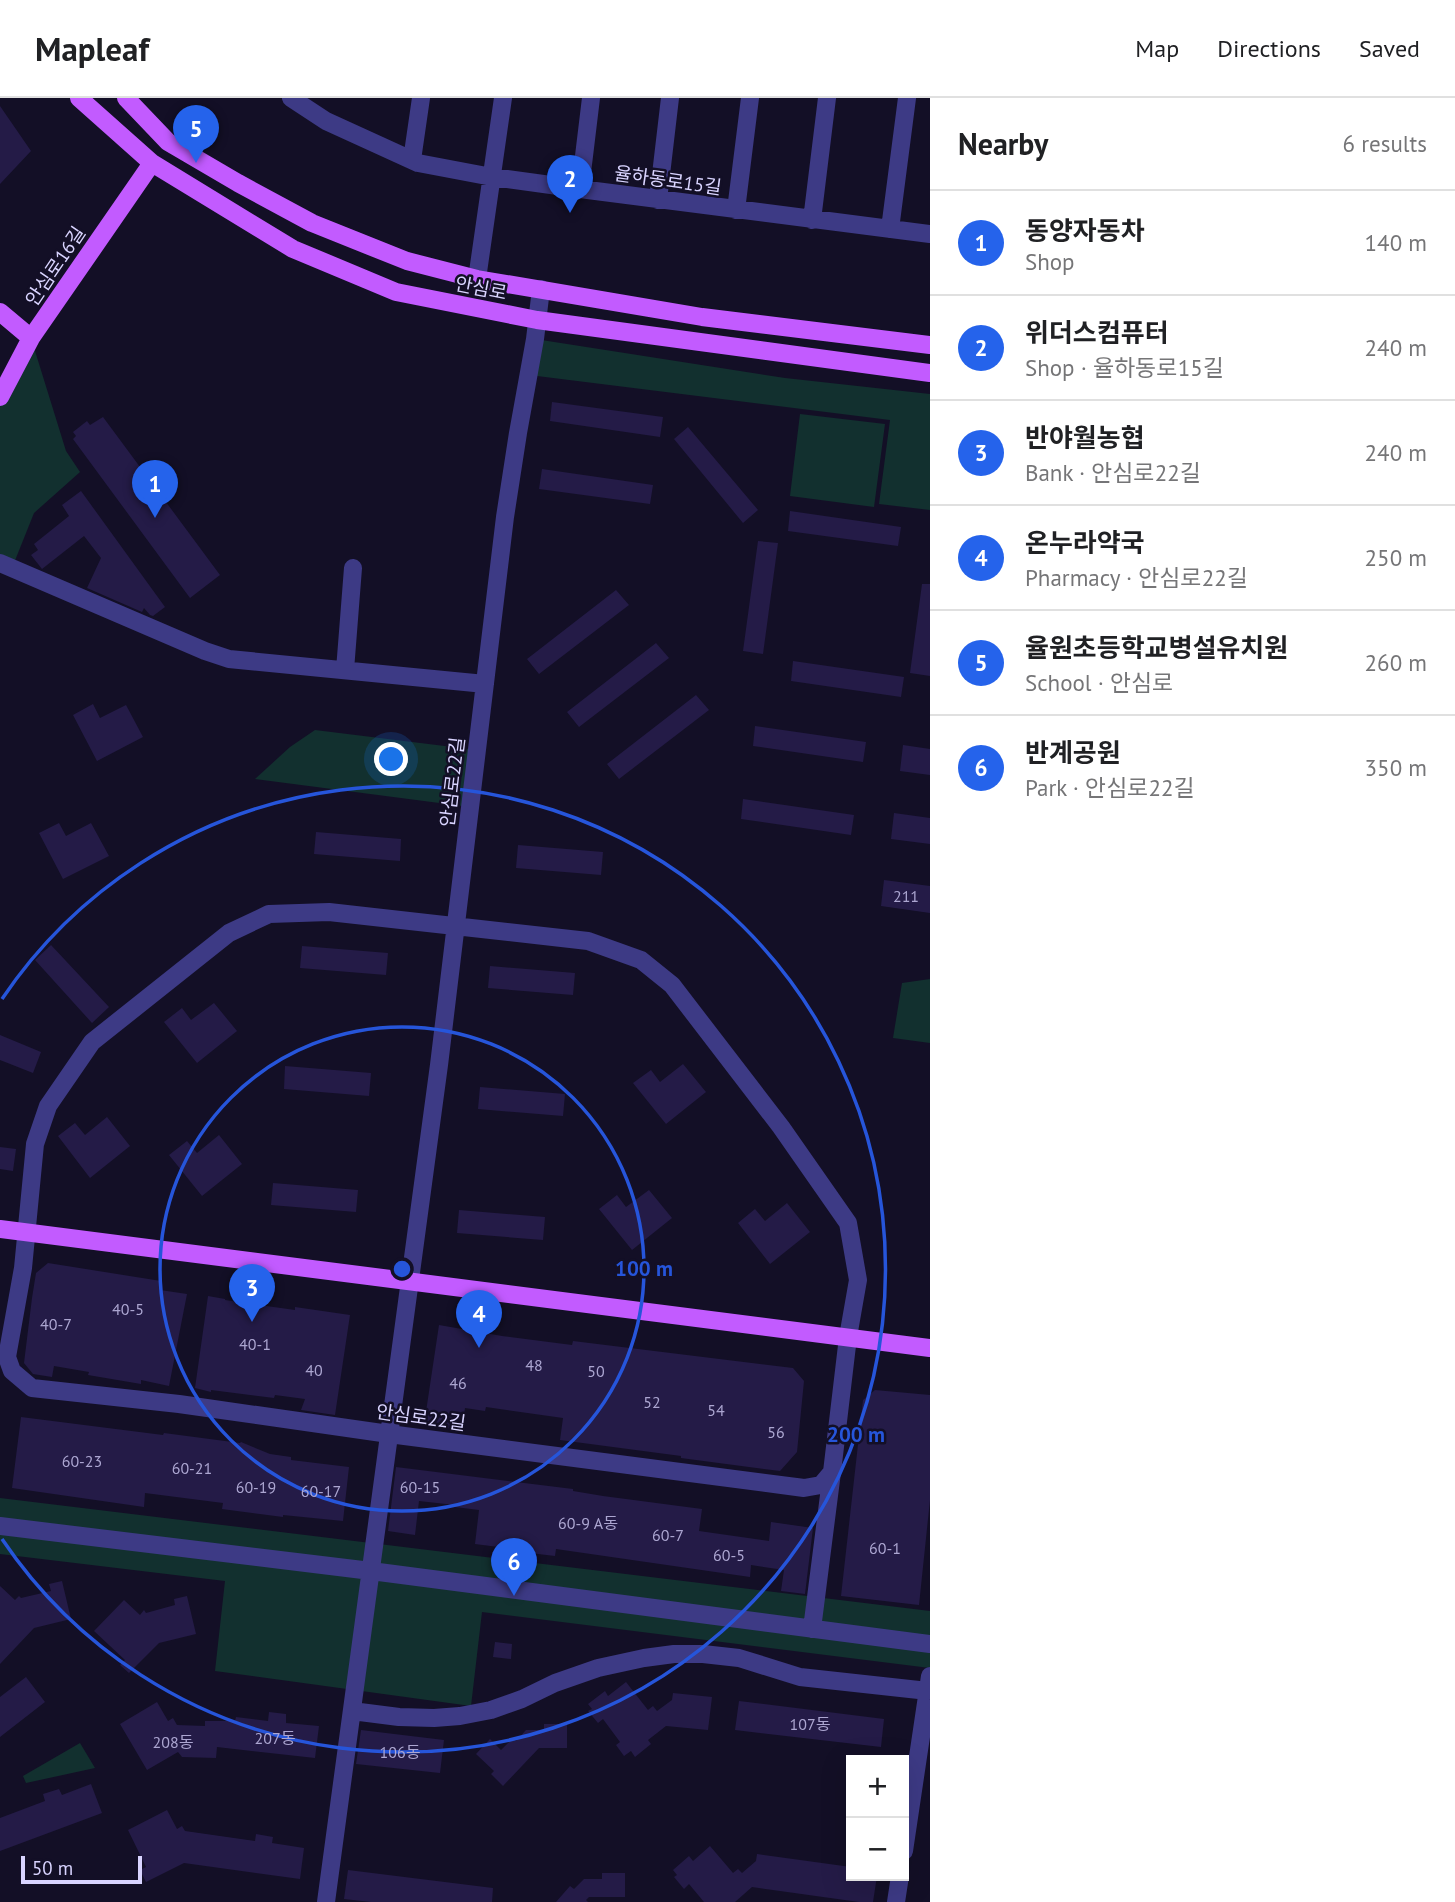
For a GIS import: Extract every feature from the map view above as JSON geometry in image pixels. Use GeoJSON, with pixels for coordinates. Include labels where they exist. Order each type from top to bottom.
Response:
{"type":"FeatureCollection","features":[{"type":"Feature","properties":{"kind":"main road","name":"안심로"},"geometry":{"type":"LineString","coordinates":[[79,98],[152,163],[293,249],[396,292],[537,320],[930,373]]}},
{"type":"Feature","properties":{"kind":"main road","name":"안심로"},"geometry":{"type":"LineString","coordinates":[[126,98],[168,142],[238,183],[312,223],[407,261],[477,279],[702,317],[930,345]]}},
{"type":"Feature","properties":{"kind":"main road","name":"안심로16길"},"geometry":{"type":"LineString","coordinates":[[0,397],[31,338],[152,163]]}},
{"type":"Feature","properties":{"kind":"main road"},"geometry":{"type":"LineString","coordinates":[[0,312],[31,338]]}},
{"type":"Feature","properties":{"kind":"main road"},"geometry":{"type":"LineString","coordinates":[[0,1229],[930,1348]]}},
{"type":"Feature","properties":{"kind":"street","name":"율하동로15길"},"geometry":{"type":"LineString","coordinates":[[291,98],[326,121],[418,163],[492,177],[930,234]]}},
{"type":"Feature","properties":{"kind":"street"},"geometry":{"type":"LineString","coordinates":[[315,114],[324,98]]}},
{"type":"Feature","properties":{"kind":"street"},"geometry":{"type":"LineString","coordinates":[[412,160],[421,98]]}},
{"type":"Feature","properties":{"kind":"street"},"geometry":{"type":"LineString","coordinates":[[477,279],[503,98]]}},
{"type":"Feature","properties":{"kind":"street"},"geometry":{"type":"LineString","coordinates":[[580,189],[591,98]]}},
{"type":"Feature","properties":{"kind":"street"},"geometry":{"type":"LineString","coordinates":[[659,200],[670,98]]}},
{"type":"Feature","properties":{"kind":"street"},"geometry":{"type":"LineString","coordinates":[[736,210],[750,98]]}},
{"type":"Feature","properties":{"kind":"street"},"geometry":{"type":"LineString","coordinates":[[812,220],[827,98]]}},
{"type":"Feature","properties":{"kind":"street"},"geometry":{"type":"LineString","coordinates":[[890,229],[907,98]]}},
{"type":"Feature","properties":{"kind":"street","name":"안심로22길"},"geometry":{"type":"LineString","coordinates":[[326,1902],[456,926],[505,517],[541,289]]}},
{"type":"Feature","properties":{"kind":"street"},"geometry":{"type":"LineString","coordinates":[[0,563],[229,659],[485,684]]}},
{"type":"Feature","properties":{"kind":"street"},"geometry":{"type":"LineString","coordinates":[[345,670],[354,568]]}},
{"type":"Feature","properties":{"kind":"street","name":"안심로22길"},"geometry":{"type":"LineString","coordinates":[[832,1472],[821,1485],[804,1488],[179,1404],[32,1388],[12,1371],[7,1357],[23,1268],[35,1144],[48,1106],[92,1042],[229,933],[269,914],[329,912],[588,941],[640,960],[672,985],[781,1127],[848,1223],[858,1280],[848,1337]]}},
{"type":"Feature","properties":{"kind":"street"},"geometry":{"type":"LineString","coordinates":[[812,1629],[848,1337]]}},
{"type":"Feature","properties":{"kind":"street"},"geometry":{"type":"LineString","coordinates":[[0,1526],[930,1644]]}},
{"type":"Feature","properties":{"kind":"street"},"geometry":{"type":"LineString","coordinates":[[352,1711],[399,1717],[460,1716],[491,1710],[523,1699],[555,1683],[598,1668],[674,1654],[739,1658],[800,1677],[929,1684],[909,1818]]}},
{"type":"Feature","properties":{"kind":"street"},"geometry":{"type":"LineString","coordinates":[[896,1902],[899,1881]]}},
{"type":"Feature","properties":{"kind":"green space"},"geometry":{"type":"Polygon","coordinates":[[[31,338],[66,451],[80,472],[34,513],[12,568],[0,563],[0,397],[31,338]]]}},
{"type":"Feature","properties":{"kind":"green space"},"geometry":{"type":"Polygon","coordinates":[[[535,339],[785,378],[930,394],[930,510],[879,504],[890,420],[529,375],[535,339]]]}},
{"type":"Feature","properties":{"kind":"green space"},"geometry":{"type":"Polygon","coordinates":[[[800,414],[885,424],[874,507],[790,496],[800,414]]]}},
{"type":"Feature","properties":{"kind":"green space"},"geometry":{"type":"Polygon","coordinates":[[[315,730],[477,750],[470,807],[255,779],[290,747],[315,730]]]}},
{"type":"Feature","properties":{"kind":"green space"},"geometry":{"type":"Polygon","coordinates":[[[930,979],[930,1043],[893,1038],[902,983],[930,979]]]}},
{"type":"Feature","properties":{"kind":"green space"},"geometry":{"type":"Polygon","coordinates":[[[0,1498],[930,1611],[930,1668],[482,1612],[471,1706],[215,1671],[225,1581],[0,1554],[0,1498]]]}},
{"type":"Feature","properties":{"kind":"green space"},"geometry":{"type":"Polygon","coordinates":[[[80,1743],[95,1768],[26,1783],[23,1776],[80,1743]]]}},
{"type":"Feature","properties":{"kind":"building"},"geometry":{"type":"Polygon","coordinates":[[[0,106],[31,151],[0,184],[0,106]]]}},
{"type":"Feature","properties":{"kind":"building"},"geometry":{"type":"Polygon","coordinates":[[[552,402],[663,417],[660,437],[550,421],[552,402]]]}},
{"type":"Feature","properties":{"kind":"building"},"geometry":{"type":"Polygon","coordinates":[[[103,417],[220,575],[190,598],[73,439],[76,436],[73,432],[87,421],[90,425],[103,417]]]}},
{"type":"Feature","properties":{"kind":"building"},"geometry":{"type":"Polygon","coordinates":[[[688,427],[758,510],[743,523],[674,439],[688,427]]]}},
{"type":"Feature","properties":{"kind":"building"},"geometry":{"type":"Polygon","coordinates":[[[542,469],[653,485],[650,504],[539,489],[542,469]]]}},
{"type":"Feature","properties":{"kind":"building"},"geometry":{"type":"Polygon","coordinates":[[[81,491],[165,607],[153,616],[144,608],[142,612],[87,588],[101,558],[84,536],[42,569],[31,555],[38,550],[34,544],[69,516],[62,505],[81,491]]]}},
{"type":"Feature","properties":{"kind":"building"},"geometry":{"type":"Polygon","coordinates":[[[790,511],[901,527],[898,546],[788,531],[790,511]]]}},
{"type":"Feature","properties":{"kind":"building"},"geometry":{"type":"Polygon","coordinates":[[[758,541],[778,543],[763,654],[743,651],[758,541]]]}},
{"type":"Feature","properties":{"kind":"building"},"geometry":{"type":"Polygon","coordinates":[[[922,584],[930,584],[930,676],[910,673],[922,584]]]}},
{"type":"Feature","properties":{"kind":"building"},"geometry":{"type":"Polygon","coordinates":[[[616,590],[629,605],[539,674],[527,659],[616,590]]]}},
{"type":"Feature","properties":{"kind":"building"},"geometry":{"type":"Polygon","coordinates":[[[656,643],[669,658],[579,727],[567,712],[656,643]]]}},
{"type":"Feature","properties":{"kind":"building"},"geometry":{"type":"Polygon","coordinates":[[[793,661],[904,677],[901,697],[791,681],[793,661]]]}},
{"type":"Feature","properties":{"kind":"building"},"geometry":{"type":"Polygon","coordinates":[[[696,695],[709,710],[619,779],[607,764],[696,695]]]}},
{"type":"Feature","properties":{"kind":"building"},"geometry":{"type":"Polygon","coordinates":[[[93,704],[100,718],[126,705],[143,737],[97,761],[73,715],[93,704]]]}},
{"type":"Feature","properties":{"kind":"building"},"geometry":{"type":"Polygon","coordinates":[[[755,726],[866,742],[863,762],[753,746],[755,726]]]}},
{"type":"Feature","properties":{"kind":"building"},"geometry":{"type":"Polygon","coordinates":[[[903,745],[930,749],[930,775],[900,771],[903,745]]]}},
{"type":"Feature","properties":{"kind":"building"},"geometry":{"type":"Polygon","coordinates":[[[743,799],[854,815],[851,835],[741,819],[743,799]]]}},
{"type":"Feature","properties":{"kind":"building"},"geometry":{"type":"Polygon","coordinates":[[[894,813],[930,818],[930,844],[891,839],[894,813]]]}},
{"type":"Feature","properties":{"kind":"building"},"geometry":{"type":"Polygon","coordinates":[[[59,823],[66,836],[91,823],[109,856],[63,879],[39,833],[59,823]]]}},
{"type":"Feature","properties":{"kind":"building"},"geometry":{"type":"Polygon","coordinates":[[[316,832],[401,839],[400,861],[314,854],[316,832]]]}},
{"type":"Feature","properties":{"kind":"building"},"geometry":{"type":"Polygon","coordinates":[[[518,845],[603,852],[601,875],[516,868],[518,845]]]}},
{"type":"Feature","properties":{"kind":"building"},"geometry":{"type":"Polygon","coordinates":[[[884,880],[930,886],[930,913],[881,906],[884,880]]]}},
{"type":"Feature","properties":{"kind":"building"},"geometry":{"type":"Polygon","coordinates":[[[51,945],[109,1007],[92,1023],[35,960],[51,945]]]}},
{"type":"Feature","properties":{"kind":"building"},"geometry":{"type":"Polygon","coordinates":[[[302,946],[388,953],[386,975],[300,968],[302,946]]]}},
{"type":"Feature","properties":{"kind":"building"},"geometry":{"type":"Polygon","coordinates":[[[490,966],[575,973],[573,995],[488,988],[490,966]]]}},
{"type":"Feature","properties":{"kind":"building"},"geometry":{"type":"Polygon","coordinates":[[[214,1003],[237,1031],[197,1063],[164,1022],[182,1008],[191,1020],[214,1003]]]}},
{"type":"Feature","properties":{"kind":"building"},"geometry":{"type":"Polygon","coordinates":[[[0,1035],[41,1052],[33,1073],[0,1060],[0,1035]]]}},
{"type":"Feature","properties":{"kind":"building"},"geometry":{"type":"Polygon","coordinates":[[[683,1064],[706,1092],[666,1124],[633,1083],[651,1070],[660,1082],[683,1064]]]}},
{"type":"Feature","properties":{"kind":"building"},"geometry":{"type":"Polygon","coordinates":[[[285,1066],[371,1073],[369,1096],[284,1089],[285,1066]]]}},
{"type":"Feature","properties":{"kind":"building"},"geometry":{"type":"Polygon","coordinates":[[[480,1087],[565,1094],[563,1116],[478,1109],[480,1087]]]}},
{"type":"Feature","properties":{"kind":"building"},"geometry":{"type":"Polygon","coordinates":[[[107,1117],[130,1146],[90,1178],[58,1136],[75,1123],[85,1135],[107,1117]]]}},
{"type":"Feature","properties":{"kind":"building"},"geometry":{"type":"Polygon","coordinates":[[[219,1135],[242,1164],[202,1196],[169,1155],[187,1141],[197,1153],[219,1135]]]}},
{"type":"Feature","properties":{"kind":"building"},"geometry":{"type":"Polygon","coordinates":[[[0,1147],[16,1149],[13,1171],[0,1169],[0,1147]]]}},
{"type":"Feature","properties":{"kind":"building"},"geometry":{"type":"Polygon","coordinates":[[[273,1183],[358,1190],[356,1212],[271,1205],[273,1183]]]}},
{"type":"Feature","properties":{"kind":"building"},"geometry":{"type":"Polygon","coordinates":[[[649,1190],[672,1218],[632,1250],[599,1209],[617,1195],[626,1207],[649,1190]]]}},
{"type":"Feature","properties":{"kind":"building"},"geometry":{"type":"Polygon","coordinates":[[[787,1203],[810,1232],[770,1264],[738,1223],[755,1209],[765,1221],[787,1203]]]}},
{"type":"Feature","properties":{"kind":"building"},"geometry":{"type":"Polygon","coordinates":[[[459,1210],[545,1217],[543,1240],[457,1233],[459,1210]]]}},
{"type":"Feature","properties":{"kind":"building"},"geometry":{"type":"Polygon","coordinates":[[[48,1263],[161,1281],[160,1290],[187,1294],[169,1386],[141,1380],[141,1384],[88,1375],[89,1372],[54,1366],[52,1377],[33,1374],[24,1363],[32,1298],[36,1273],[48,1263]]]}},
{"type":"Feature","properties":{"kind":"building"},"geometry":{"type":"Polygon","coordinates":[[[208,1296],[295,1310],[295,1307],[350,1315],[335,1415],[301,1410],[305,1399],[211,1392],[195,1388],[208,1296]]]}},
{"type":"Feature","properties":{"kind":"building"},"geometry":{"type":"Polygon","coordinates":[[[439,1325],[572,1345],[573,1341],[793,1368],[804,1381],[797,1452],[780,1471],[681,1458],[560,1440],[563,1418],[486,1407],[485,1411],[465,1408],[462,1430],[424,1425],[439,1325]]]}},
{"type":"Feature","properties":{"kind":"building"},"geometry":{"type":"Polygon","coordinates":[[[875,1390],[930,1395],[930,1500],[919,1605],[841,1596],[863,1400],[875,1390]]]}},
{"type":"Feature","properties":{"kind":"building"},"geometry":{"type":"Polygon","coordinates":[[[21,1417],[241,1442],[270,1454],[291,1457],[291,1460],[349,1467],[343,1521],[222,1509],[223,1503],[145,1493],[144,1507],[12,1488],[21,1417]]]}},
{"type":"Feature","properties":{"kind":"building"},"geometry":{"type":"Polygon","coordinates":[[[396,1467],[573,1489],[603,1496],[702,1509],[699,1531],[769,1541],[771,1522],[813,1528],[805,1594],[781,1591],[784,1570],[751,1565],[750,1577],[556,1549],[555,1556],[475,1544],[479,1510],[455,1505],[419,1501],[415,1535],[388,1531],[396,1467]]]}},
{"type":"Feature","properties":{"kind":"building"},"geometry":{"type":"Polygon","coordinates":[[[62,1581],[71,1619],[34,1628],[0,1664],[0,1586],[15,1600],[19,1596],[21,1598],[51,1591],[49,1584],[62,1581]]]}},
{"type":"Feature","properties":{"kind":"building"},"geometry":{"type":"Polygon","coordinates":[[[187,1596],[196,1634],[159,1643],[129,1673],[120,1665],[125,1660],[94,1631],[124,1600],[140,1615],[144,1610],[146,1613],[175,1605],[174,1599],[187,1596]]]}},
{"type":"Feature","properties":{"kind":"building"},"geometry":{"type":"Polygon","coordinates":[[[495,1642],[512,1644],[511,1659],[493,1657],[495,1642]]]}},
{"type":"Feature","properties":{"kind":"building"},"geometry":{"type":"Polygon","coordinates":[[[26,1677],[45,1702],[0,1737],[0,1697],[26,1677]]]}},
{"type":"Feature","properties":{"kind":"building"},"geometry":{"type":"Polygon","coordinates":[[[626,1682],[648,1710],[653,1706],[657,1711],[672,1700],[673,1693],[712,1697],[708,1730],[666,1726],[648,1740],[651,1744],[635,1757],[631,1751],[624,1756],[616,1745],[620,1742],[603,1719],[598,1723],[588,1711],[592,1709],[588,1704],[605,1691],[608,1696],[626,1682]]]}},
{"type":"Feature","properties":{"kind":"building"},"geometry":{"type":"Polygon","coordinates":[[[739,1701],[884,1719],[881,1747],[735,1730],[739,1701]]]}},
{"type":"Feature","properties":{"kind":"building"},"geometry":{"type":"Polygon","coordinates":[[[157,1702],[168,1721],[173,1718],[177,1725],[205,1726],[205,1721],[235,1721],[236,1717],[268,1721],[269,1712],[286,1714],[286,1723],[319,1726],[315,1758],[217,1747],[216,1758],[182,1757],[178,1752],[147,1770],[120,1724],[157,1702]]]}},
{"type":"Feature","properties":{"kind":"building"},"geometry":{"type":"Polygon","coordinates":[[[544,1724],[567,1724],[567,1748],[539,1748],[503,1786],[491,1774],[494,1771],[476,1754],[490,1739],[501,1750],[513,1738],[516,1741],[526,1730],[544,1730],[544,1724]]]}},
{"type":"Feature","properties":{"kind":"building"},"geometry":{"type":"Polygon","coordinates":[[[361,1730],[444,1740],[440,1773],[356,1764],[361,1730]]]}},
{"type":"Feature","properties":{"kind":"building"},"geometry":{"type":"Polygon","coordinates":[[[91,1784],[102,1813],[0,1851],[0,1818],[45,1801],[43,1794],[59,1789],[62,1795],[91,1784]]]}},
{"type":"Feature","properties":{"kind":"building"},"geometry":{"type":"Polygon","coordinates":[[[167,1810],[177,1829],[182,1826],[185,1831],[255,1841],[256,1834],[273,1837],[272,1843],[304,1848],[300,1879],[184,1863],[146,1882],[140,1870],[146,1867],[128,1830],[167,1810]]]}},
{"type":"Feature","properties":{"kind":"building"},"geometry":{"type":"Polygon","coordinates":[[[710,1846],[733,1873],[738,1869],[742,1873],[756,1861],[757,1854],[846,1866],[846,1881],[876,1881],[873,1902],[752,1887],[735,1902],[704,1902],[689,1884],[684,1889],[674,1877],[677,1875],[673,1870],[689,1856],[693,1861],[710,1846]]]}},
{"type":"Feature","properties":{"kind":"building"},"geometry":{"type":"Polygon","coordinates":[[[348,1870],[493,1888],[492,1902],[371,1902],[344,1899],[348,1870]]]}},
{"type":"Feature","properties":{"kind":"building"},"geometry":{"type":"Polygon","coordinates":[[[602,1873],[625,1873],[625,1897],[589,1897],[586,1900],[588,1902],[556,1902],[570,1886],[574,1889],[584,1879],[602,1879],[602,1873]]]}},
{"type":"Feature","properties":{"kind":"place","name":"율원초등학교병설유치원"},"geometry":{"type":"Point","coordinates":[196,163]}},
{"type":"Feature","properties":{"kind":"place","name":"위더스컴퓨터"},"geometry":{"type":"Point","coordinates":[570,213]}},
{"type":"Feature","properties":{"kind":"place","name":"동양자동차"},"geometry":{"type":"Point","coordinates":[155,518]}},
{"type":"Feature","properties":{"kind":"place","name":"반야월농협"},"geometry":{"type":"Point","coordinates":[252,1322]}},
{"type":"Feature","properties":{"kind":"place","name":"온누라약국"},"geometry":{"type":"Point","coordinates":[479,1348]}},
{"type":"Feature","properties":{"kind":"place","name":"반계공원"},"geometry":{"type":"Point","coordinates":[514,1596]}}]}
